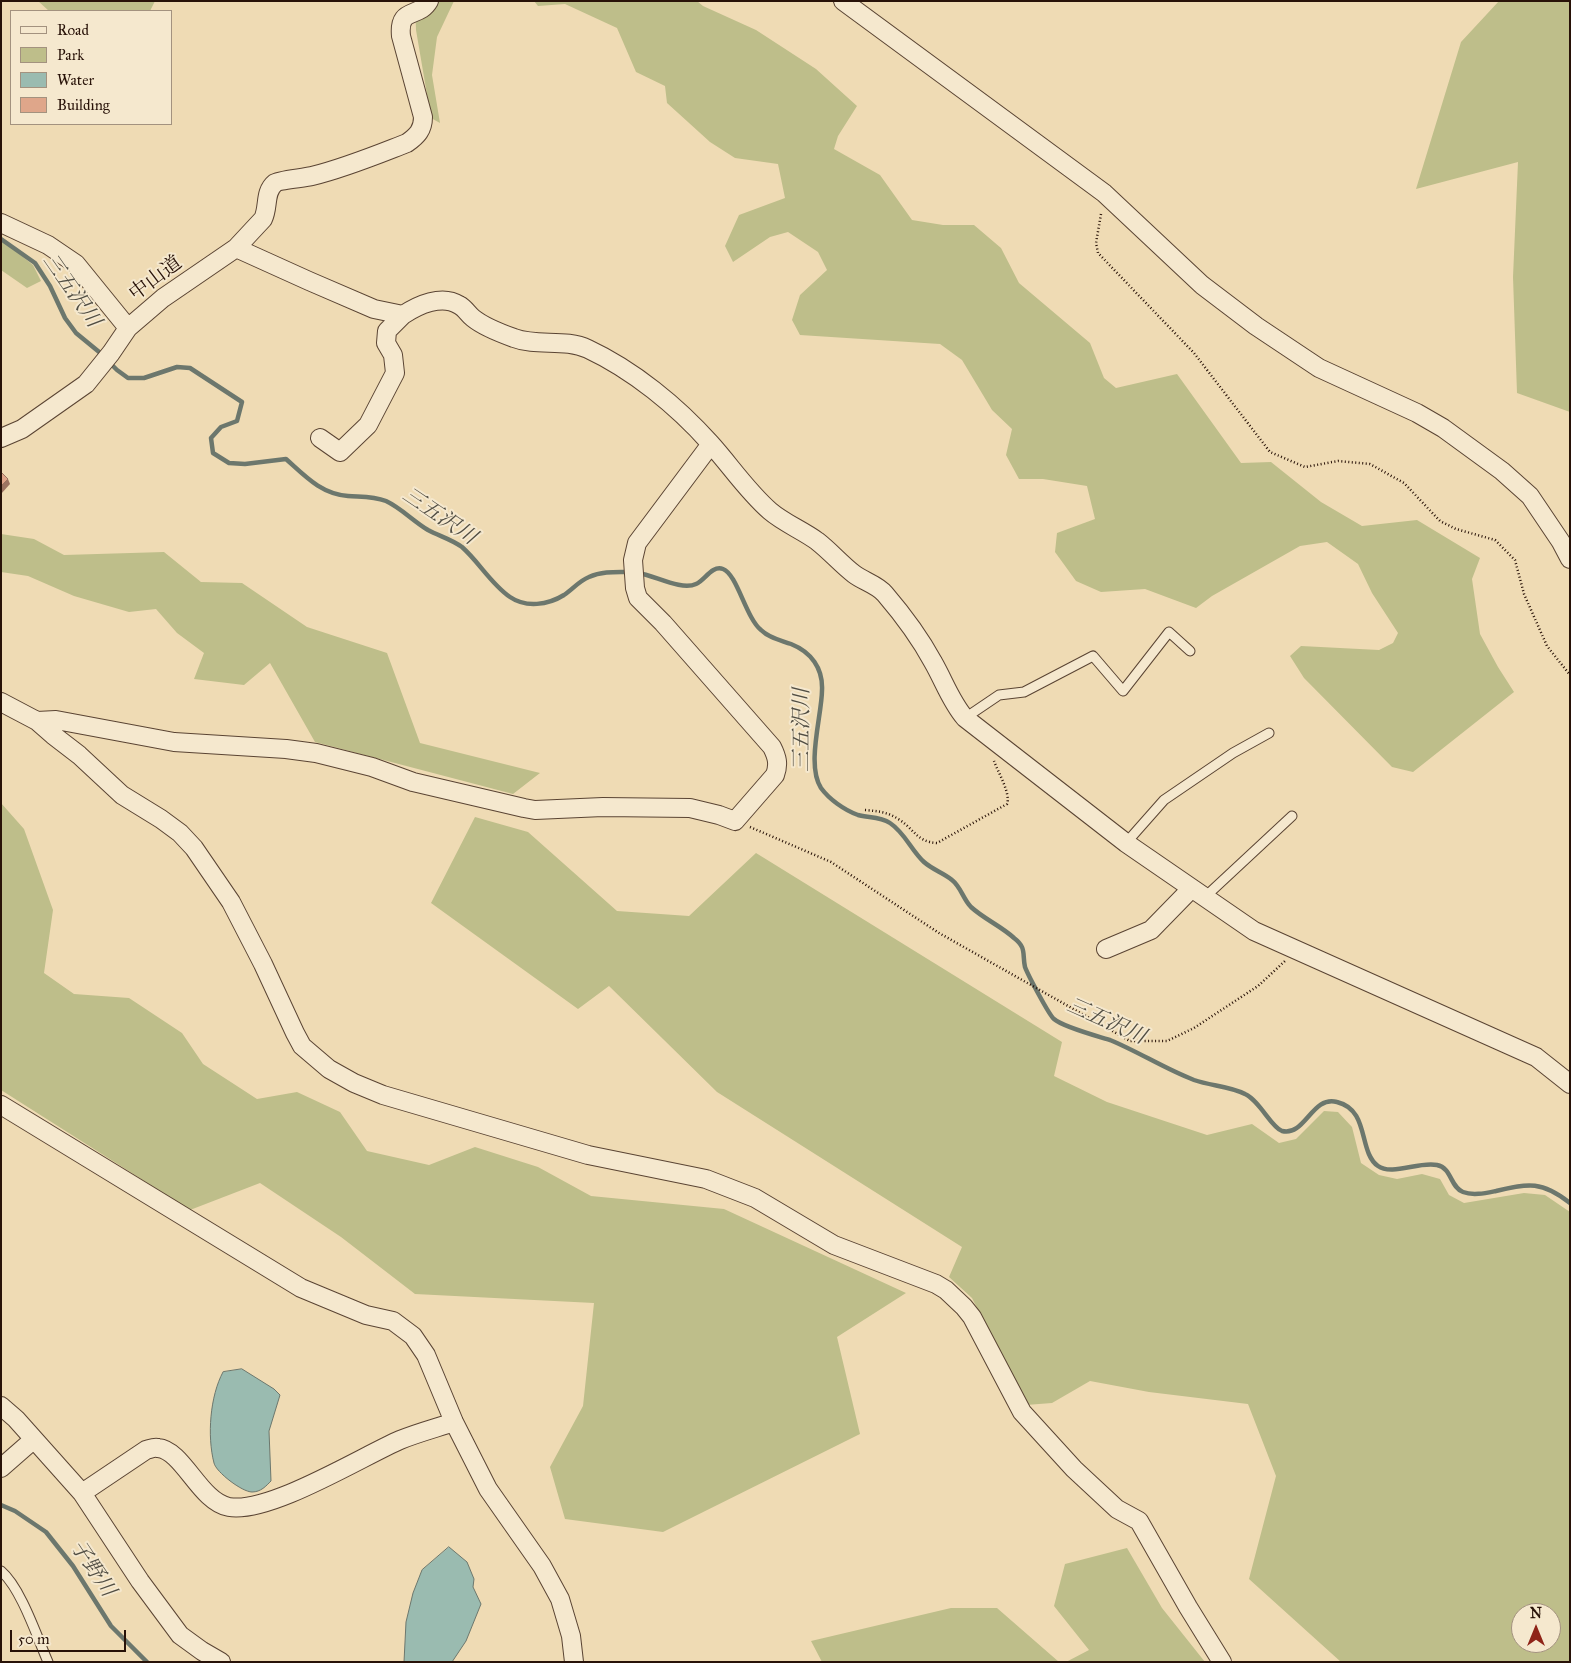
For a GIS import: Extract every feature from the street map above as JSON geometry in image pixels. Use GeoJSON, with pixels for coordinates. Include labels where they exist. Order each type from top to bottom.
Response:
{"type":"FeatureCollection","features":[{"type":"Feature","properties":{"kind":"street","name":"中山道"},"geometry":{"type":"LineString","coordinates":[[1,438],[22,429],[86,384],[128,328],[163,298],[236,248],[264,219],[266,201],[274,183],[279,180],[300,179],[337,170],[407,143],[416,137],[423,124],[423,117],[400,26],[404,17],[421,10],[429,1]]}},
{"type":"Feature","properties":{"kind":"street"},"geometry":{"type":"LineString","coordinates":[[843,1],[1108,196],[1202,284],[1256,326],[1319,368],[1417,413],[1443,428],[1502,471],[1530,496],[1561,542],[1570,559]]}},
{"type":"Feature","properties":{"kind":"street"},"geometry":{"type":"LineString","coordinates":[[1,223],[48,245],[76,264],[128,328]]}},
{"type":"Feature","properties":{"kind":"street"},"geometry":{"type":"LineString","coordinates":[[236,248],[374,309],[403,315]]}},
{"type":"Feature","properties":{"kind":"street"},"geometry":{"type":"LineString","coordinates":[[320,438],[340,452],[368,425],[394,373],[394,355],[386,342],[387,331],[403,315],[416,306],[436,301],[450,301],[460,306],[473,318],[488,327],[515,339],[570,344],[586,348],[648,386],[689,420],[770,511],[818,542],[854,574],[884,592],[933,661],[958,710],[965,718],[1126,843],[1254,931],[1536,1057],[1570,1084]]}},
{"type":"Feature","properties":{"kind":"street"},"geometry":{"type":"LineString","coordinates":[[38,721],[56,720],[174,742],[316,753],[372,766],[413,782],[535,810],[690,808],[735,821],[775,775],[778,766],[775,754],[772,747],[663,622],[638,598],[634,583],[633,562],[637,543],[711,444]]}},
{"type":"Feature","properties":{"kind":"street"},"geometry":{"type":"LineString","coordinates":[[1,702],[38,721],[52,736],[79,755],[122,795],[161,819],[180,833],[194,848],[231,902],[264,964],[302,1046],[329,1069],[383,1095],[588,1154],[706,1179],[755,1198],[834,1245],[902,1270],[946,1290],[972,1317],[1022,1412],[1074,1469],[1117,1509],[1138,1521],[1222,1662]]}},
{"type":"Feature","properties":{"kind":"street"},"geometry":{"type":"LineString","coordinates":[[1106,949],[1151,930],[1198,893]]}},
{"type":"Feature","properties":{"kind":"street"},"geometry":{"type":"LineString","coordinates":[[1,1105],[301,1288],[366,1315],[393,1321],[413,1336],[426,1355],[454,1422],[488,1489],[542,1566],[560,1600],[570,1636],[574,1662]]}},
{"type":"Feature","properties":{"kind":"street"},"geometry":{"type":"LineString","coordinates":[[1,1406],[82,1493],[140,1581],[180,1635],[221,1662]]}},
{"type":"Feature","properties":{"kind":"street"},"geometry":{"type":"LineString","coordinates":[[82,1493],[146,1450],[158,1448],[176,1459],[214,1502],[229,1508],[250,1507],[286,1496],[401,1440],[454,1422]]}},
{"type":"Feature","properties":{"kind":"street"},"geometry":{"type":"LineString","coordinates":[[1,1468],[33,1440]]}},
{"type":"Feature","properties":{"kind":"lane"},"geometry":{"type":"LineString","coordinates":[[965,718],[999,695],[1024,692],[1093,656],[1123,691],[1169,632],[1190,651]]}},
{"type":"Feature","properties":{"kind":"lane"},"geometry":{"type":"LineString","coordinates":[[1126,843],[1164,800],[1233,753],[1269,733]]}},
{"type":"Feature","properties":{"kind":"lane"},"geometry":{"type":"LineString","coordinates":[[1198,893],[1292,816]]}},
{"type":"Feature","properties":{"kind":"lane"},"geometry":{"type":"LineString","coordinates":[[1,1571],[7,1576],[17,1591],[48,1662]]}},
{"type":"Feature","properties":{"kind":"path"},"geometry":{"type":"LineString","coordinates":[[1108,196],[1103,203],[1096,243],[1098,253],[1194,353],[1270,452],[1305,467],[1338,461],[1370,464],[1404,484],[1440,521],[1456,529],[1495,540],[1515,560],[1524,594],[1547,646],[1570,675]]}},
{"type":"Feature","properties":{"kind":"path"},"geometry":{"type":"LineString","coordinates":[[865,810],[891,814],[918,837],[926,842],[937,843],[1007,804],[1009,799],[993,760]]}},
{"type":"Feature","properties":{"kind":"path"},"geometry":{"type":"LineString","coordinates":[[735,821],[831,862],[939,933],[1130,1041],[1167,1041],[1194,1028],[1258,986],[1297,950]]}},
{"type":"Feature","properties":{"kind":"green space"},"geometry":{"type":"Polygon","coordinates":[[[38,1],[155,1],[150,10],[48,10],[38,1]]]}},
{"type":"Feature","properties":{"kind":"green space"},"geometry":{"type":"Polygon","coordinates":[[[415,1],[454,1],[437,37],[432,75],[440,123],[431,118],[416,30],[415,1]]]}},
{"type":"Feature","properties":{"kind":"green space"},"geometry":{"type":"Polygon","coordinates":[[[534,1],[697,1],[703,6],[756,30],[816,69],[857,106],[838,136],[834,149],[880,175],[912,220],[943,225],[974,225],[1001,248],[1019,283],[1090,343],[1104,378],[1116,388],[1177,374],[1241,463],[1271,462],[1321,502],[1362,526],[1417,520],[1480,558],[1472,579],[1480,634],[1514,692],[1413,772],[1392,767],[1304,678],[1290,656],[1301,646],[1379,650],[1393,643],[1398,633],[1372,593],[1358,564],[1327,542],[1300,546],[1212,596],[1196,608],[1145,589],[1101,592],[1076,581],[1055,552],[1057,533],[1095,519],[1087,486],[1043,479],[1019,479],[1006,455],[1012,429],[992,410],[962,360],[940,344],[800,335],[792,320],[800,295],[827,270],[818,252],[788,232],[770,237],[733,262],[725,246],[739,215],[785,198],[778,164],[735,158],[710,142],[667,103],[665,86],[636,72],[617,28],[565,4],[538,6],[534,1]]]}},
{"type":"Feature","properties":{"kind":"green space"},"geometry":{"type":"Polygon","coordinates":[[[1499,1],[1570,1],[1570,412],[1517,393],[1513,277],[1518,162],[1416,189],[1461,42],[1499,1]]]}},
{"type":"Feature","properties":{"kind":"green space"},"geometry":{"type":"Polygon","coordinates":[[[1,241],[33,265],[41,281],[27,288],[1,270],[1,241]]]}},
{"type":"Feature","properties":{"kind":"green space"},"geometry":{"type":"Polygon","coordinates":[[[1,534],[34,539],[64,555],[164,552],[201,582],[242,583],[307,627],[387,653],[420,743],[540,773],[513,794],[315,742],[270,663],[244,685],[194,679],[204,653],[177,633],[156,609],[129,612],[74,596],[28,576],[1,572],[1,534]]]}},
{"type":"Feature","properties":{"kind":"green space"},"geometry":{"type":"Polygon","coordinates":[[[1,803],[24,829],[53,910],[44,973],[74,994],[129,998],[182,1033],[203,1064],[257,1099],[297,1092],[340,1112],[367,1151],[429,1165],[475,1147],[538,1167],[591,1196],[724,1209],[906,1293],[837,1337],[860,1434],[663,1532],[565,1519],[550,1467],[583,1406],[594,1303],[415,1294],[341,1237],[260,1183],[190,1210],[1,1090],[1,803]]]}},
{"type":"Feature","properties":{"kind":"green space"},"geometry":{"type":"Polygon","coordinates":[[[475,817],[528,832],[617,911],[689,916],[756,853],[1062,1042],[1054,1076],[1107,1102],[1207,1135],[1252,1124],[1279,1143],[1296,1139],[1324,1111],[1338,1112],[1352,1127],[1361,1163],[1379,1175],[1397,1179],[1422,1174],[1440,1179],[1449,1195],[1464,1203],[1524,1193],[1545,1195],[1570,1212],[1570,1662],[1341,1662],[1249,1579],[1276,1476],[1248,1404],[1149,1392],[1090,1381],[1052,1403],[1026,1405],[972,1298],[949,1277],[962,1247],[717,1092],[609,986],[578,1009],[431,903],[475,817]]]}},
{"type":"Feature","properties":{"kind":"green space"},"geometry":{"type":"Polygon","coordinates":[[[1127,1548],[1162,1608],[1205,1662],[1066,1662],[1089,1650],[1054,1606],[1065,1564],[1127,1548]]]}},
{"type":"Feature","properties":{"kind":"green space"},"geometry":{"type":"Polygon","coordinates":[[[951,1608],[997,1608],[1059,1662],[822,1662],[811,1641],[951,1608]]]}},
{"type":"Feature","properties":{"kind":"water"},"geometry":{"type":"Polygon","coordinates":[[[242,1369],[274,1389],[280,1395],[269,1431],[271,1481],[255,1492],[242,1489],[224,1476],[214,1463],[212,1452],[210,1429],[215,1393],[223,1372],[242,1369]]]}},
{"type":"Feature","properties":{"kind":"water"},"geometry":{"type":"Polygon","coordinates":[[[449,1547],[467,1562],[474,1579],[473,1587],[481,1604],[466,1641],[452,1662],[404,1662],[406,1622],[413,1593],[422,1570],[449,1547]]]}},
{"type":"Feature","properties":{"kind":"building"},"geometry":{"type":"Polygon","coordinates":[[[1,472],[8,479],[1,486],[1,472]]]}},
{"type":"Feature","properties":{"kind":"waterway","name":"三五沢川"},"geometry":{"type":"LineString","coordinates":[[1,239],[35,263],[50,286],[65,318],[76,333],[104,356]]}},
{"type":"Feature","properties":{"kind":"waterway","name":"三五沢川"},"geometry":{"type":"LineString","coordinates":[[109,362],[128,378],[144,378],[177,367],[190,368],[242,402],[237,421],[221,427],[211,438],[213,453],[229,463],[245,464],[286,459],[314,483],[330,492],[338,495],[372,497],[386,501],[428,530],[462,547],[503,592],[523,603],[537,604],[551,601],[564,595],[582,581],[594,575],[609,572],[630,572]]}},
{"type":"Feature","properties":{"kind":"waterway","name":"三五沢川"},"geometry":{"type":"LineString","coordinates":[[638,573],[675,584],[690,586],[699,582],[715,569],[723,569],[733,579],[751,616],[761,630],[771,637],[798,647],[810,656],[818,668],[822,682],[815,753],[817,778],[821,788],[847,810],[858,815],[882,819],[890,823],[924,862],[955,883],[971,907],[1018,942],[1021,945],[1025,967],[1030,978],[1048,1010],[1058,1022],[1110,1040],[1194,1080],[1233,1089],[1245,1094],[1256,1102],[1274,1125],[1282,1131],[1290,1131],[1297,1128],[1321,1104],[1328,1101],[1347,1106],[1355,1113],[1372,1160],[1384,1169],[1391,1170],[1430,1164],[1437,1165],[1446,1170],[1459,1190],[1463,1192],[1480,1194],[1527,1185],[1543,1187],[1570,1203]]}},
{"type":"Feature","properties":{"kind":"waterway","name":"子野川"},"geometry":{"type":"LineString","coordinates":[[1,1505],[15,1511],[46,1532],[73,1566],[111,1626],[147,1662]]}}]}
